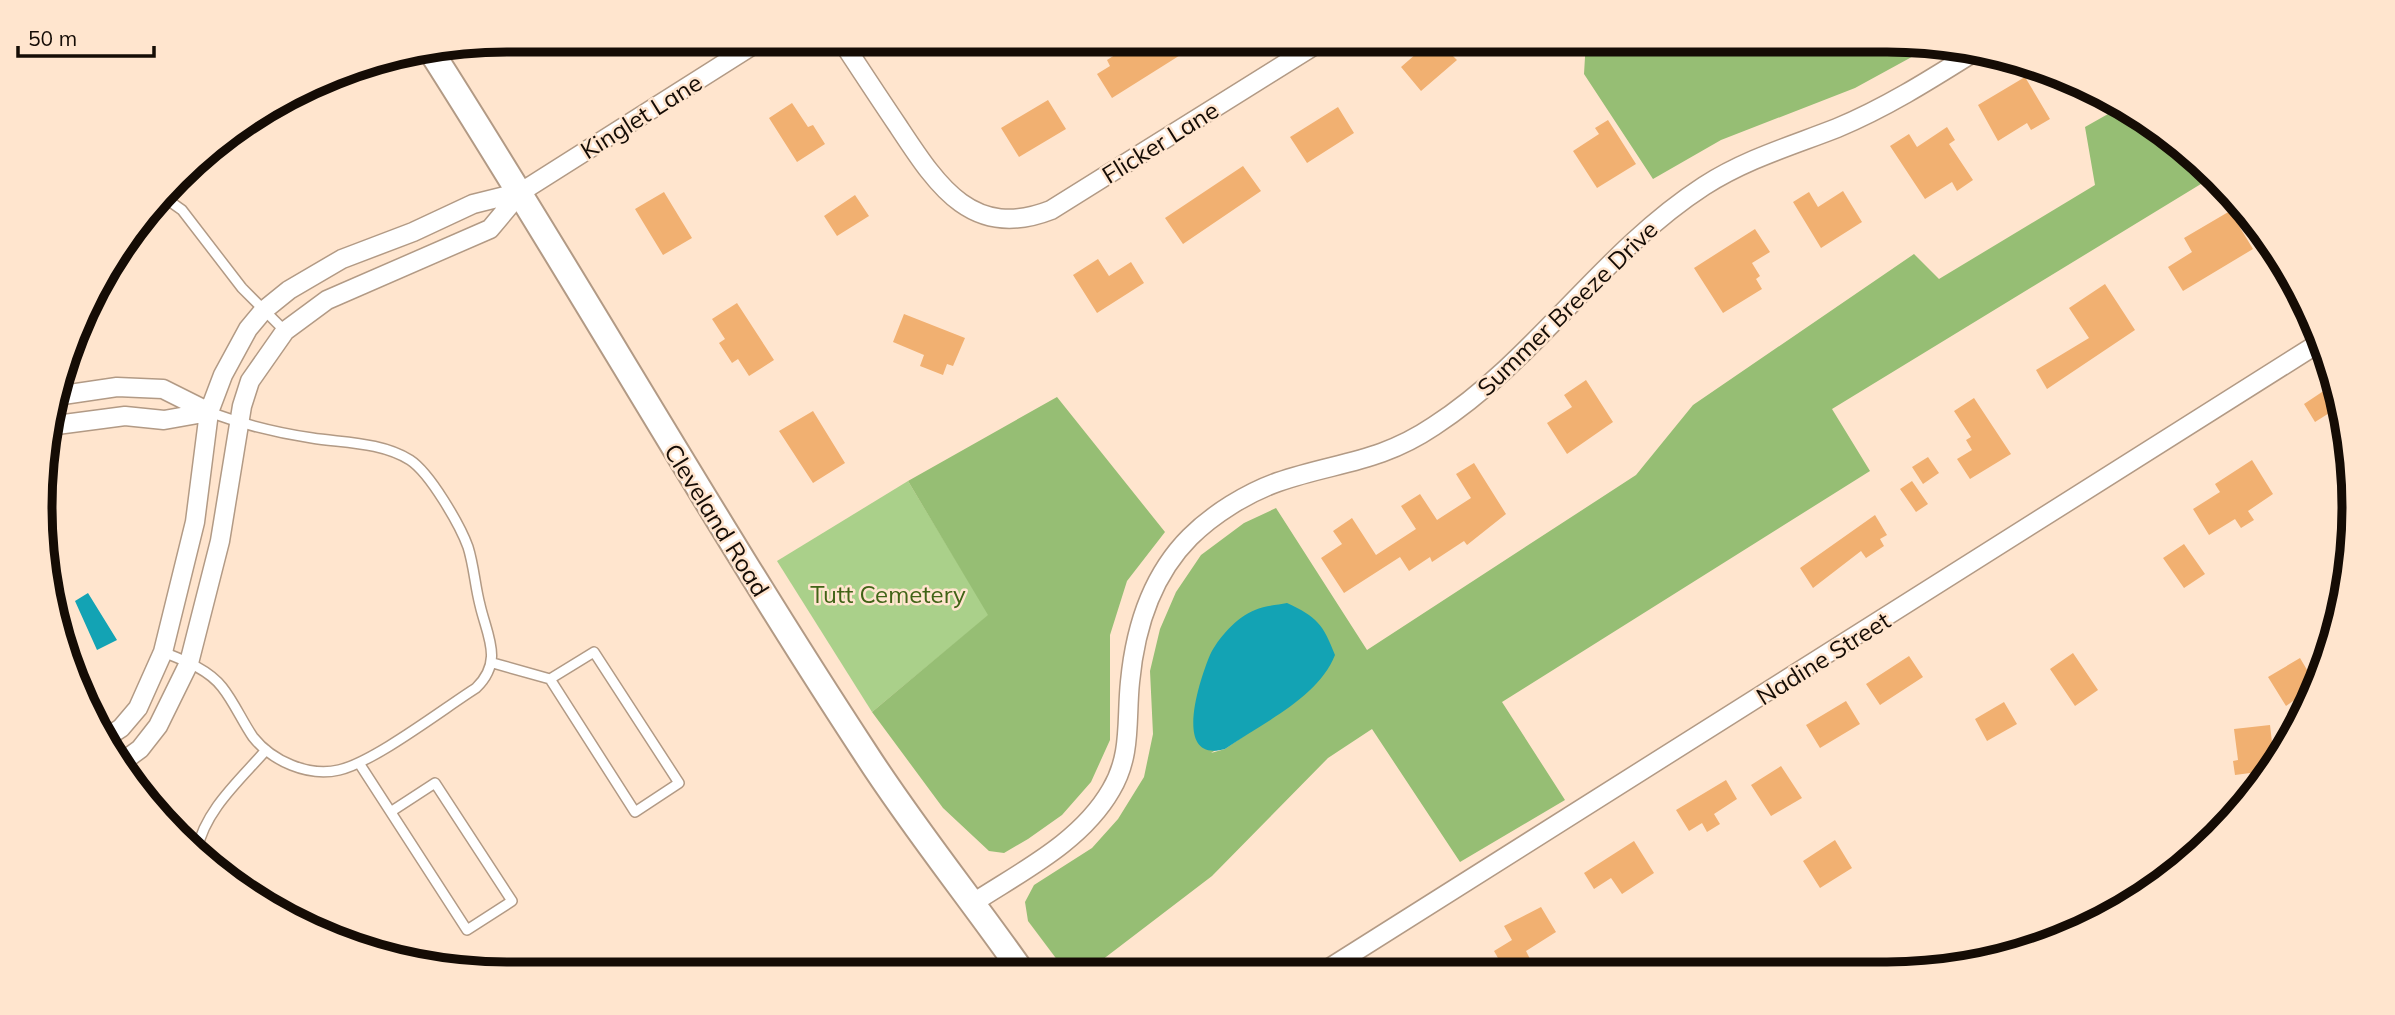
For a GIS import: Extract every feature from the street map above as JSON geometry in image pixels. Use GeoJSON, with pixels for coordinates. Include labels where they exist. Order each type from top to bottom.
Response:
{"type":"FeatureCollection","features":[{"type":"Feature","properties":{"kind":"main road","name":"Cleveland Road"},"geometry":{"type":"LineString","coordinates":[[435,58],[521,192],[635,387],[786,631],[868,757],[1015,962]]}},
{"type":"Feature","properties":{"kind":"street","name":"Kinglet Lane"},"geometry":{"type":"LineString","coordinates":[[521,192],[742,52]]}},
{"type":"Feature","properties":{"kind":"street","name":"Flicker Lane"},"geometry":{"type":"LineString","coordinates":[[849,52],[943,188],[961,203],[988,217],[1022,220],[1051,210],[1304,52]]}},
{"type":"Feature","properties":{"kind":"street","name":"Summer Breeze Drive"},"geometry":{"type":"LineString","coordinates":[[973,903],[1070,838],[1093,817],[1112,789],[1125,760],[1130,682],[1137,637],[1148,602],[1165,567],[1191,537],[1248,496],[1278,482],[1366,460],[1403,445],[1434,426],[1516,362],[1628,246],[1704,186],[1783,146],[1873,112],[1963,59]]}},
{"type":"Feature","properties":{"kind":"street"},"geometry":{"type":"LineString","coordinates":[[112,734],[121,728],[138,708],[163,652],[195,522],[209,412],[236,351],[263,311],[309,277],[342,259],[413,232],[472,204],[521,192]]}},
{"type":"Feature","properties":{"kind":"street"},"geometry":{"type":"LineString","coordinates":[[128,758],[140,750],[158,726],[189,663],[220,541],[250,381],[285,331],[327,300],[490,229],[521,192]]}},
{"type":"Feature","properties":{"kind":"street","name":"Nadine Street"},"geometry":{"type":"LineString","coordinates":[[1339,962],[1908,605],[2111,473],[2313,347]]}},
{"type":"Feature","properties":{"kind":"street"},"geometry":{"type":"LineString","coordinates":[[67,394],[117,387],[163,389],[209,412]]}},
{"type":"Feature","properties":{"kind":"street"},"geometry":{"type":"LineString","coordinates":[[60,425],[125,416],[164,420],[209,412]]}},
{"type":"Feature","properties":{"kind":"lane"},"geometry":{"type":"LineString","coordinates":[[170,202],[194,224],[242,288],[285,331]]}},
{"type":"Feature","properties":{"kind":"lane"},"geometry":{"type":"LineString","coordinates":[[163,652],[189,663],[220,684],[254,738],[266,750],[298,768],[317,771],[338,770],[359,763],[476,688],[485,680],[493,663],[489,633],[481,612],[467,545],[459,526],[411,461],[374,446],[309,438],[240,424],[209,412]]}},
{"type":"Feature","properties":{"kind":"lane"},"geometry":{"type":"LineString","coordinates":[[493,663],[550,679],[635,812],[680,783],[594,652],[550,679]]}},
{"type":"Feature","properties":{"kind":"lane"},"geometry":{"type":"LineString","coordinates":[[198,842],[200,833],[214,811],[266,750]]}},
{"type":"Feature","properties":{"kind":"lane"},"geometry":{"type":"LineString","coordinates":[[359,763],[467,930],[512,901],[435,783],[391,811]]}},
{"type":"Feature","properties":{"kind":"green space"},"geometry":{"type":"Polygon","coordinates":[[[1585,52],[1919,53],[1855,88],[1721,140],[1653,179],[1584,74],[1585,52]]]}},
{"type":"Feature","properties":{"kind":"green space"},"geometry":{"type":"Polygon","coordinates":[[[2112,112],[2188,165],[2205,182],[1832,409],[1870,471],[1502,702],[1565,800],[1460,862],[1372,729],[1328,758],[1212,876],[1099,962],[1059,962],[1028,921],[1025,902],[1034,885],[1092,848],[1118,819],[1144,777],[1153,734],[1150,671],[1160,629],[1176,592],[1201,555],[1244,523],[1276,508],[1367,650],[1636,475],[1693,405],[1914,254],[1939,279],[2095,185],[2085,127],[2112,112]],[[1310,690],[1211,753],[1225,749],[1310,690]]]}},
{"type":"Feature","properties":{"kind":"green space"},"geometry":{"type":"Polygon","coordinates":[[[1057,397],[1165,532],[1127,581],[1110,635],[1110,740],[1091,782],[1062,815],[1004,853],[989,851],[943,808],[872,712],[988,615],[908,481],[1057,397]]]}},
{"type":"Feature","properties":{"kind":"green space","name":"Tutt Cemetery"},"geometry":{"type":"Polygon","coordinates":[[[908,481],[989,615],[872,712],[777,561],[908,481]]]}},
{"type":"Feature","properties":{"kind":"water"},"geometry":{"type":"Polygon","coordinates":[[[88,593],[117,640],[97,650],[75,601],[88,593]]]}},
{"type":"Feature","properties":{"kind":"water"},"geometry":{"type":"Polygon","coordinates":[[[1287,603],[1318,623],[1335,655],[1316,684],[1288,708],[1225,749],[1209,750],[1199,744],[1194,733],[1194,717],[1200,683],[1213,648],[1235,623],[1248,613],[1287,603]]]}},
{"type":"Feature","properties":{"kind":"building"},"geometry":{"type":"Polygon","coordinates":[[[1120,52],[1182,54],[1112,98],[1097,74],[1110,66],[1107,60],[1120,52]]]}},
{"type":"Feature","properties":{"kind":"building"},"geometry":{"type":"Polygon","coordinates":[[[1418,52],[1455,52],[1452,55],[1457,60],[1421,91],[1401,67],[1418,52]]]}},
{"type":"Feature","properties":{"kind":"building"},"geometry":{"type":"Polygon","coordinates":[[[2025,77],[2050,119],[2031,130],[2027,123],[1998,141],[1978,105],[2025,77]]]}},
{"type":"Feature","properties":{"kind":"building"},"geometry":{"type":"Polygon","coordinates":[[[1048,100],[1066,129],[1019,157],[1001,128],[1048,100]]]}},
{"type":"Feature","properties":{"kind":"building"},"geometry":{"type":"Polygon","coordinates":[[[792,103],[808,127],[813,125],[825,144],[797,162],[769,118],[792,103]]]}},
{"type":"Feature","properties":{"kind":"building"},"geometry":{"type":"Polygon","coordinates":[[[1338,107],[1354,133],[1307,163],[1290,137],[1338,107]]]}},
{"type":"Feature","properties":{"kind":"building"},"geometry":{"type":"Polygon","coordinates":[[[1608,120],[1636,164],[1597,188],[1573,151],[1599,134],[1595,128],[1608,120]]]}},
{"type":"Feature","properties":{"kind":"building"},"geometry":{"type":"Polygon","coordinates":[[[1947,127],[1955,140],[1949,144],[1973,180],[1957,191],[1952,182],[1925,199],[1890,146],[1909,134],[1917,147],[1947,127]]]}},
{"type":"Feature","properties":{"kind":"building"},"geometry":{"type":"Polygon","coordinates":[[[1243,166],[1261,191],[1183,244],[1165,218],[1243,166]]]}},
{"type":"Feature","properties":{"kind":"building"},"geometry":{"type":"Polygon","coordinates":[[[1843,191],[1862,222],[1821,248],[1793,202],[1809,192],[1818,207],[1843,191]]]}},
{"type":"Feature","properties":{"kind":"building"},"geometry":{"type":"Polygon","coordinates":[[[664,192],[692,238],[663,255],[635,209],[664,192]]]}},
{"type":"Feature","properties":{"kind":"building"},"geometry":{"type":"Polygon","coordinates":[[[855,195],[869,216],[837,236],[824,216],[855,195]]]}},
{"type":"Feature","properties":{"kind":"building"},"geometry":{"type":"Polygon","coordinates":[[[2230,211],[2253,249],[2183,291],[2168,267],[2192,252],[2184,238],[2230,211]]]}},
{"type":"Feature","properties":{"kind":"building"},"geometry":{"type":"Polygon","coordinates":[[[1755,229],[1770,252],[1752,263],[1760,276],[1756,279],[1762,289],[1723,313],[1694,268],[1755,229]]]}},
{"type":"Feature","properties":{"kind":"building"},"geometry":{"type":"Polygon","coordinates":[[[1098,259],[1109,276],[1131,262],[1144,283],[1097,313],[1073,275],[1098,259]]]}},
{"type":"Feature","properties":{"kind":"building"},"geometry":{"type":"Polygon","coordinates":[[[2105,284],[2135,330],[2047,389],[2036,370],[2089,338],[2069,308],[2105,284]]]}},
{"type":"Feature","properties":{"kind":"building"},"geometry":{"type":"Polygon","coordinates":[[[737,303],[774,360],[749,376],[738,359],[732,363],[719,343],[725,339],[712,319],[737,303]]]}},
{"type":"Feature","properties":{"kind":"building"},"geometry":{"type":"Polygon","coordinates":[[[904,314],[965,338],[953,366],[947,364],[943,375],[920,366],[924,355],[893,342],[904,314]]]}},
{"type":"Feature","properties":{"kind":"building"},"geometry":{"type":"Polygon","coordinates":[[[1586,380],[1613,422],[1567,454],[1547,423],[1572,407],[1564,395],[1586,380]]]}},
{"type":"Feature","properties":{"kind":"building"},"geometry":{"type":"Polygon","coordinates":[[[2327,389],[2332,411],[2315,422],[2304,404],[2327,389]]]}},
{"type":"Feature","properties":{"kind":"building"},"geometry":{"type":"Polygon","coordinates":[[[1974,398],[2011,454],[1970,479],[1957,459],[1972,450],[1966,440],[1971,437],[1954,411],[1974,398]]]}},
{"type":"Feature","properties":{"kind":"building"},"geometry":{"type":"Polygon","coordinates":[[[813,411],[845,463],[813,483],[779,431],[813,411]]]}},
{"type":"Feature","properties":{"kind":"building"},"geometry":{"type":"Polygon","coordinates":[[[1928,457],[1939,473],[1923,484],[1912,467],[1928,457]]]}},
{"type":"Feature","properties":{"kind":"building"},"geometry":{"type":"Polygon","coordinates":[[[2252,460],[2273,494],[2248,511],[2254,520],[2241,528],[2235,519],[2209,535],[2193,509],[2220,492],[2215,484],[2252,460]]]}},
{"type":"Feature","properties":{"kind":"building"},"geometry":{"type":"Polygon","coordinates":[[[1474,463],[1506,514],[1467,545],[1464,541],[1432,562],[1430,557],[1409,571],[1400,557],[1344,593],[1321,558],[1342,544],[1333,531],[1352,518],[1376,555],[1416,529],[1401,506],[1420,494],[1437,520],[1471,498],[1456,474],[1474,463]]]}},
{"type":"Feature","properties":{"kind":"building"},"geometry":{"type":"Polygon","coordinates":[[[1912,481],[1928,504],[1916,512],[1900,489],[1912,481]]]}},
{"type":"Feature","properties":{"kind":"building"},"geometry":{"type":"Polygon","coordinates":[[[1875,515],[1887,535],[1880,539],[1884,546],[1866,558],[1861,551],[1813,588],[1800,568],[1875,515]]]}},
{"type":"Feature","properties":{"kind":"building"},"geometry":{"type":"Polygon","coordinates":[[[2184,544],[2205,574],[2184,588],[2163,558],[2184,544]]]}},
{"type":"Feature","properties":{"kind":"building"},"geometry":{"type":"Polygon","coordinates":[[[2073,653],[2098,690],[2075,706],[2050,669],[2073,653]]]}},
{"type":"Feature","properties":{"kind":"building"},"geometry":{"type":"Polygon","coordinates":[[[1909,656],[1923,677],[1880,705],[1866,684],[1909,656]]]}},
{"type":"Feature","properties":{"kind":"building"},"geometry":{"type":"Polygon","coordinates":[[[2300,658],[2310,675],[2302,694],[2286,706],[2268,677],[2300,658]]]}},
{"type":"Feature","properties":{"kind":"building"},"geometry":{"type":"Polygon","coordinates":[[[1846,701],[1860,724],[1820,748],[1806,725],[1846,701]]]}},
{"type":"Feature","properties":{"kind":"building"},"geometry":{"type":"Polygon","coordinates":[[[2004,702],[2017,724],[1987,741],[1975,719],[2004,702]]]}},
{"type":"Feature","properties":{"kind":"building"},"geometry":{"type":"Polygon","coordinates":[[[2270,725],[2273,749],[2257,772],[2235,775],[2233,761],[2238,760],[2234,729],[2270,725]]]}},
{"type":"Feature","properties":{"kind":"building"},"geometry":{"type":"Polygon","coordinates":[[[1781,766],[1802,798],[1771,816],[1751,785],[1781,766]]]}},
{"type":"Feature","properties":{"kind":"building"},"geometry":{"type":"Polygon","coordinates":[[[1726,780],[1737,799],[1714,814],[1720,824],[1707,832],[1702,823],[1689,831],[1676,810],[1726,780]]]}},
{"type":"Feature","properties":{"kind":"building"},"geometry":{"type":"Polygon","coordinates":[[[1835,840],[1852,868],[1820,888],[1803,861],[1835,840]]]}},
{"type":"Feature","properties":{"kind":"building"},"geometry":{"type":"Polygon","coordinates":[[[1634,841],[1654,873],[1622,894],[1611,878],[1594,889],[1584,873],[1634,841]]]}},
{"type":"Feature","properties":{"kind":"building"},"geometry":{"type":"Polygon","coordinates":[[[1541,907],[1556,932],[1526,951],[1530,959],[1524,962],[1500,962],[1494,951],[1512,940],[1504,926],[1541,907]]]}}]}
